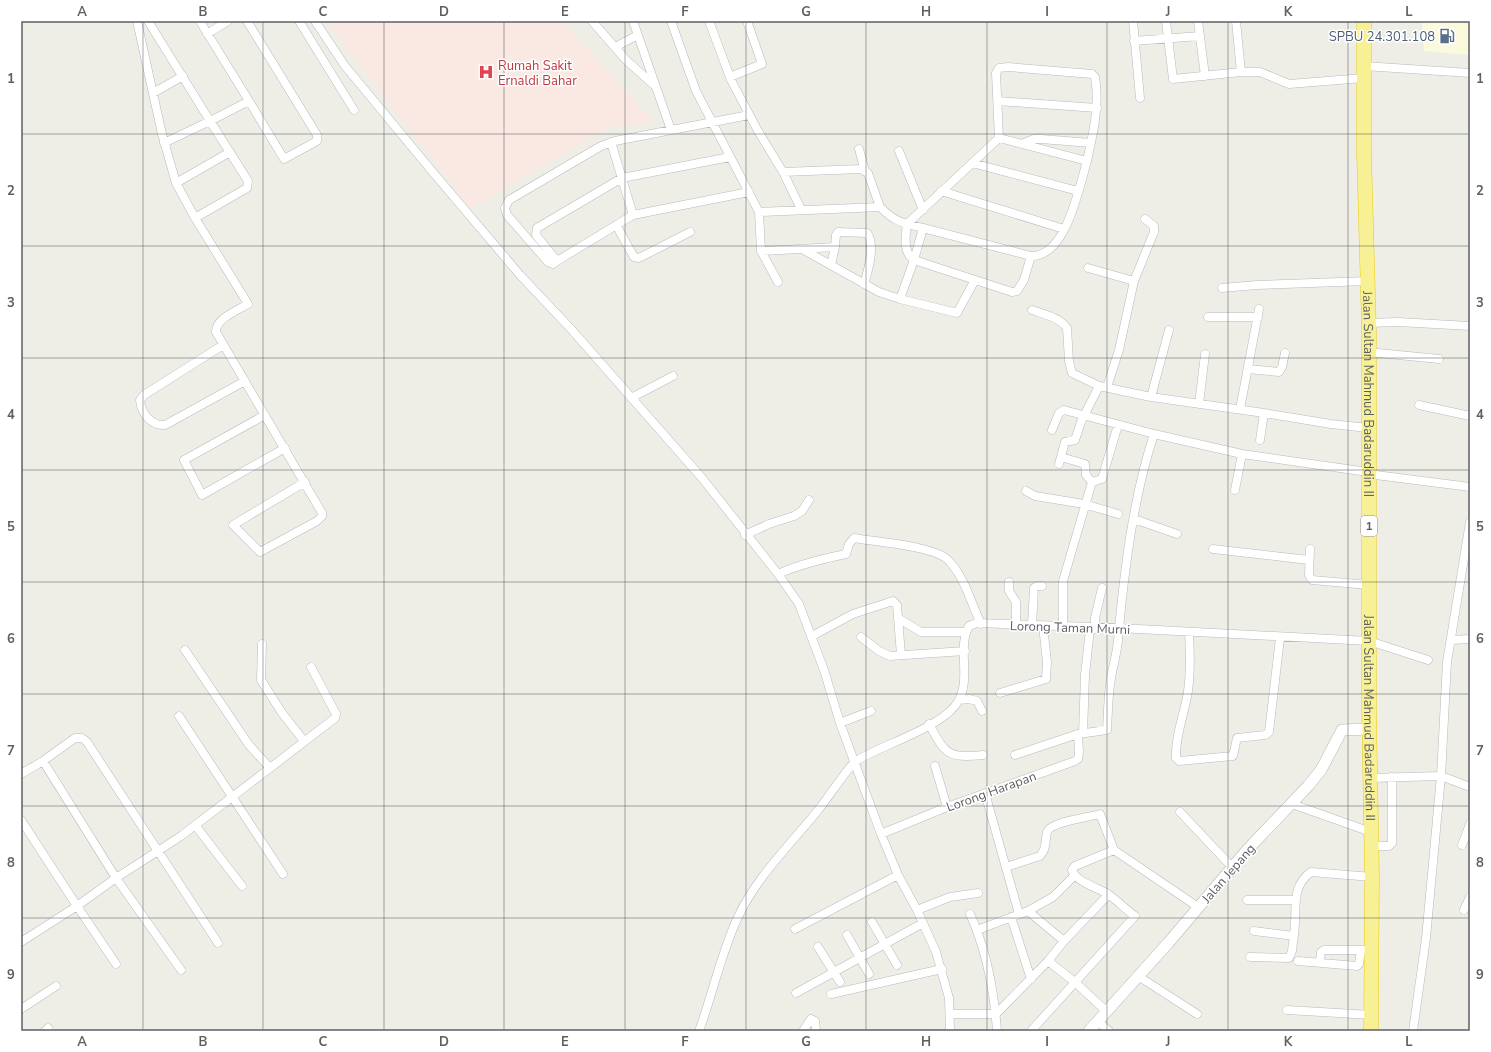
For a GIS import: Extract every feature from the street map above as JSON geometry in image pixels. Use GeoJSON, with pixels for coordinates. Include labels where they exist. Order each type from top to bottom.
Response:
{"type":"FeatureCollection","features":[{"type":"Feature","properties":{"kind":"highway","name":"Jalan Sultan Mahmud Badaruddin II"},"geometry":{"type":"LineString","coordinates":[[1364,21],[1364,153],[1369,323],[1369,729],[1372,877],[1366,950],[1372,1015],[1371,1031]]}},
{"type":"Feature","properties":{"kind":"street"},"geometry":{"type":"LineString","coordinates":[[137,21],[164,143],[176,183],[195,218],[248,304],[216,326],[216,332],[305,482],[322,513],[322,516],[317,521],[260,552],[233,525],[305,482]]}},
{"type":"Feature","properties":{"kind":"street"},"geometry":{"type":"LineString","coordinates":[[148,21],[248,181],[246,188],[195,218]]}},
{"type":"Feature","properties":{"kind":"street"},"geometry":{"type":"LineString","coordinates":[[207,34],[228,21]]}},
{"type":"Feature","properties":{"kind":"street"},"geometry":{"type":"LineString","coordinates":[[201,23],[284,159],[317,141],[317,135],[247,21]]}},
{"type":"Feature","properties":{"kind":"street"},"geometry":{"type":"LineString","coordinates":[[299,21],[354,110]]}},
{"type":"Feature","properties":{"kind":"street"},"geometry":{"type":"LineString","coordinates":[[315,21],[345,66],[431,170],[520,275],[571,329],[702,478],[745,535],[778,574],[799,604],[812,636],[840,723],[880,834],[898,875],[918,910],[942,969],[949,998],[950,1031]]}},
{"type":"Feature","properties":{"kind":"street"},"geometry":{"type":"LineString","coordinates":[[592,21],[615,47],[656,87]]}},
{"type":"Feature","properties":{"kind":"street"},"geometry":{"type":"LineString","coordinates":[[633,21],[671,130]]}},
{"type":"Feature","properties":{"kind":"street"},"geometry":{"type":"LineString","coordinates":[[671,21],[696,91],[710,122],[749,192],[758,212],[761,251],[778,282]]}},
{"type":"Feature","properties":{"kind":"street"},"geometry":{"type":"LineString","coordinates":[[709,21],[730,77],[749,115],[783,172],[801,209]]}},
{"type":"Feature","properties":{"kind":"street"},"geometry":{"type":"LineString","coordinates":[[730,77],[762,64],[747,21]]}},
{"type":"Feature","properties":{"kind":"street"},"geometry":{"type":"LineString","coordinates":[[1133,21],[1140,98]]}},
{"type":"Feature","properties":{"kind":"street"},"geometry":{"type":"LineString","coordinates":[[1166,21],[1172,79],[1241,72],[1265,74],[1289,84],[1364,72],[1470,73]]}},
{"type":"Feature","properties":{"kind":"street"},"geometry":{"type":"LineString","coordinates":[[1198,21],[1205,76]]}},
{"type":"Feature","properties":{"kind":"street"},"geometry":{"type":"LineString","coordinates":[[1236,21],[1241,72]]}},
{"type":"Feature","properties":{"kind":"street"},"geometry":{"type":"LineString","coordinates":[[615,47],[638,35]]}},
{"type":"Feature","properties":{"kind":"street"},"geometry":{"type":"LineString","coordinates":[[1134,41],[1200,36]]}},
{"type":"Feature","properties":{"kind":"street"},"geometry":{"type":"LineString","coordinates":[[859,149],[865,171],[880,207],[888,216],[907,224],[1031,256],[1043,255],[1050,249],[1069,222],[1087,161],[1097,108],[1095,77],[1092,74],[1008,66],[999,68],[996,73],[999,138],[907,224],[906,252],[908,257],[1012,292],[1017,291],[1024,280],[1031,256]]}},
{"type":"Feature","properties":{"kind":"street"},"geometry":{"type":"LineString","coordinates":[[153,93],[183,76]]}},
{"type":"Feature","properties":{"kind":"street"},"geometry":{"type":"LineString","coordinates":[[164,143],[249,101]]}},
{"type":"Feature","properties":{"kind":"street"},"geometry":{"type":"LineString","coordinates":[[998,101],[1097,108]]}},
{"type":"Feature","properties":{"kind":"street"},"geometry":{"type":"LineString","coordinates":[[749,115],[611,142],[601,146],[522,192],[509,200],[506,205],[507,215],[533,247],[548,262],[553,264],[633,215],[749,192]]}},
{"type":"Feature","properties":{"kind":"street"},"geometry":{"type":"LineString","coordinates":[[999,138],[1024,143],[1087,161]]}},
{"type":"Feature","properties":{"kind":"street"},"geometry":{"type":"LineString","coordinates":[[1024,143],[1034,139],[1041,139],[1091,143]]}},
{"type":"Feature","properties":{"kind":"street"},"geometry":{"type":"LineString","coordinates":[[611,142],[633,215]]}},
{"type":"Feature","properties":{"kind":"street"},"geometry":{"type":"LineString","coordinates":[[899,151],[923,210]]}},
{"type":"Feature","properties":{"kind":"street"},"geometry":{"type":"LineString","coordinates":[[176,183],[230,152]]}},
{"type":"Feature","properties":{"kind":"street"},"geometry":{"type":"LineString","coordinates":[[557,261],[536,235],[535,231],[537,228],[622,178],[730,157]]}},
{"type":"Feature","properties":{"kind":"street"},"geometry":{"type":"LineString","coordinates":[[972,163],[1078,191]]}},
{"type":"Feature","properties":{"kind":"street"},"geometry":{"type":"LineString","coordinates":[[783,172],[861,169],[865,171]]}},
{"type":"Feature","properties":{"kind":"street"},"geometry":{"type":"LineString","coordinates":[[941,191],[1064,229]]}},
{"type":"Feature","properties":{"kind":"street"},"geometry":{"type":"LineString","coordinates":[[758,212],[801,209],[880,207]]}},
{"type":"Feature","properties":{"kind":"street"},"geometry":{"type":"LineString","coordinates":[[1092,482],[1086,475],[1085,464],[1060,460],[1065,442],[1075,440],[1084,415],[1103,386],[1119,350],[1134,281],[1154,232],[1154,226],[1145,220]]}},
{"type":"Feature","properties":{"kind":"street"},"geometry":{"type":"LineString","coordinates":[[616,225],[634,257],[639,258],[690,232]]}},
{"type":"Feature","properties":{"kind":"street"},"geometry":{"type":"LineString","coordinates":[[900,299],[914,260],[923,228]]}},
{"type":"Feature","properties":{"kind":"street"},"geometry":{"type":"LineString","coordinates":[[831,265],[836,235],[838,232],[867,233],[870,237],[870,262],[864,284]]}},
{"type":"Feature","properties":{"kind":"street"},"geometry":{"type":"LineString","coordinates":[[761,251],[835,247]]}},
{"type":"Feature","properties":{"kind":"street"},"geometry":{"type":"LineString","coordinates":[[802,248],[864,284],[900,299],[957,313],[975,280]]}},
{"type":"Feature","properties":{"kind":"street"},"geometry":{"type":"LineString","coordinates":[[1088,268],[1134,281]]}},
{"type":"Feature","properties":{"kind":"street"},"geometry":{"type":"LineString","coordinates":[[1222,288],[1257,285],[1368,281]]}},
{"type":"Feature","properties":{"kind":"street"},"geometry":{"type":"LineString","coordinates":[[1032,310],[1059,320],[1067,328],[1069,361],[1072,373],[1103,386],[1152,397],[1240,409],[1331,424],[1368,428]]}},
{"type":"Feature","properties":{"kind":"street"},"geometry":{"type":"LineString","coordinates":[[1208,316],[1259,313],[1240,409]]}},
{"type":"Feature","properties":{"kind":"street"},"geometry":{"type":"LineString","coordinates":[[1369,323],[1398,322],[1470,326]]}},
{"type":"Feature","properties":{"kind":"street"},"geometry":{"type":"LineString","coordinates":[[1152,397],[1170,330]]}},
{"type":"Feature","properties":{"kind":"street"},"geometry":{"type":"LineString","coordinates":[[223,345],[144,395],[140,400],[144,413],[154,423],[160,426],[165,425],[245,382]]}},
{"type":"Feature","properties":{"kind":"street"},"geometry":{"type":"LineString","coordinates":[[1368,352],[1439,359]]}},
{"type":"Feature","properties":{"kind":"street"},"geometry":{"type":"LineString","coordinates":[[1248,369],[1278,372],[1282,367],[1285,353]]}},
{"type":"Feature","properties":{"kind":"street"},"geometry":{"type":"LineString","coordinates":[[1199,404],[1205,354]]}},
{"type":"Feature","properties":{"kind":"street"},"geometry":{"type":"LineString","coordinates":[[631,398],[673,376]]}},
{"type":"Feature","properties":{"kind":"street"},"geometry":{"type":"LineString","coordinates":[[1419,404],[1470,416]]}},
{"type":"Feature","properties":{"kind":"street"},"geometry":{"type":"LineString","coordinates":[[1052,430],[1060,411],[1064,410],[1154,434],[1242,454],[1470,487]]}},
{"type":"Feature","properties":{"kind":"street"},"geometry":{"type":"LineString","coordinates":[[1260,440],[1264,413]]}},
{"type":"Feature","properties":{"kind":"street"},"geometry":{"type":"LineString","coordinates":[[265,415],[184,460],[202,495],[285,448]]}},
{"type":"Feature","properties":{"kind":"street"},"geometry":{"type":"LineString","coordinates":[[1092,482],[1102,479],[1118,425]]}},
{"type":"Feature","properties":{"kind":"street"},"geometry":{"type":"LineString","coordinates":[[1015,754],[1080,733],[1107,730],[1110,684],[1134,519],[1146,457],[1154,434]]}},
{"type":"Feature","properties":{"kind":"street"},"geometry":{"type":"LineString","coordinates":[[1235,490],[1242,454]]}},
{"type":"Feature","properties":{"kind":"street"},"geometry":{"type":"LineString","coordinates":[[1063,627],[1063,581],[1084,504],[1092,482]]}},
{"type":"Feature","properties":{"kind":"street"},"geometry":{"type":"LineString","coordinates":[[1026,491],[1035,496],[1084,504],[1118,514]]}},
{"type":"Feature","properties":{"kind":"street"},"geometry":{"type":"LineString","coordinates":[[745,535],[769,524],[794,516],[802,511],[809,500]]}},
{"type":"Feature","properties":{"kind":"street"},"geometry":{"type":"LineString","coordinates":[[1134,519],[1177,534]]}},
{"type":"Feature","properties":{"kind":"street"},"geometry":{"type":"LineString","coordinates":[[1413,1031],[1426,938],[1441,776],[1447,662],[1467,564],[1470,522]]}},
{"type":"Feature","properties":{"kind":"street"},"geometry":{"type":"LineString","coordinates":[[778,574],[819,558],[846,554],[849,544],[854,538],[938,553],[950,562],[963,580],[981,624]]}},
{"type":"Feature","properties":{"kind":"street"},"geometry":{"type":"LineString","coordinates":[[1213,549],[1310,560]]}},
{"type":"Feature","properties":{"kind":"street"},"geometry":{"type":"LineString","coordinates":[[1310,549],[1309,576],[1312,580],[1369,585]]}},
{"type":"Feature","properties":{"kind":"street"},"geometry":{"type":"LineString","coordinates":[[1009,582],[1009,591],[1016,602],[1016,625]]}},
{"type":"Feature","properties":{"kind":"street"},"geometry":{"type":"LineString","coordinates":[[1032,626],[1034,588],[1042,586]]}},
{"type":"Feature","properties":{"kind":"street"},"geometry":{"type":"LineString","coordinates":[[1080,733],[1085,675],[1092,629],[1102,588]]}},
{"type":"Feature","properties":{"kind":"street"},"geometry":{"type":"LineString","coordinates":[[812,636],[853,614],[888,601],[896,602],[901,655]]}},
{"type":"Feature","properties":{"kind":"street"},"geometry":{"type":"LineString","coordinates":[[699,1031],[724,951],[738,917],[767,871],[799,834],[855,762],[945,716],[959,700],[964,675],[966,632],[921,632],[898,618]]}},
{"type":"Feature","properties":{"kind":"street","name":"Lorong Taman Murni"},"geometry":{"type":"LineString","coordinates":[[966,632],[969,626],[981,624],[1092,629],[1119,628],[1280,638],[1369,641],[1428,660]]}},
{"type":"Feature","properties":{"kind":"street"},"geometry":{"type":"LineString","coordinates":[[1000,694],[1046,679],[1047,662],[1044,626]]}},
{"type":"Feature","properties":{"kind":"street"},"geometry":{"type":"LineString","coordinates":[[1189,632],[1190,664],[1188,690],[1177,743],[1176,758],[1179,761],[1233,756],[1237,738],[1265,735],[1270,732],[1280,638]]}},
{"type":"Feature","properties":{"kind":"street"},"geometry":{"type":"LineString","coordinates":[[861,637],[890,656],[965,651]]}},
{"type":"Feature","properties":{"kind":"street"},"geometry":{"type":"LineString","coordinates":[[1452,640],[1470,639]]}},
{"type":"Feature","properties":{"kind":"street"},"geometry":{"type":"LineString","coordinates":[[262,644],[261,680],[282,713],[304,741]]}},
{"type":"Feature","properties":{"kind":"street"},"geometry":{"type":"LineString","coordinates":[[185,650],[249,745],[270,768]]}},
{"type":"Feature","properties":{"kind":"street"},"geometry":{"type":"LineString","coordinates":[[21,942],[158,851],[195,825],[224,801],[233,798],[336,716],[311,667]]}},
{"type":"Feature","properties":{"kind":"street"},"geometry":{"type":"LineString","coordinates":[[959,700],[969,699],[977,701],[982,710]]}},
{"type":"Feature","properties":{"kind":"street"},"geometry":{"type":"LineString","coordinates":[[840,723],[871,711]]}},
{"type":"Feature","properties":{"kind":"street"},"geometry":{"type":"LineString","coordinates":[[179,716],[283,874]]}},
{"type":"Feature","properties":{"kind":"street"},"geometry":{"type":"LineString","coordinates":[[929,724],[943,749],[948,752],[960,757],[983,755]]}},
{"type":"Feature","properties":{"kind":"street","name":"Jalan Jepang"},"geometry":{"type":"LineString","coordinates":[[1089,1031],[1264,831],[1292,804],[1321,770],[1342,730],[1369,729]]}},
{"type":"Feature","properties":{"kind":"street","name":"Lorong Harapan"},"geometry":{"type":"LineString","coordinates":[[880,834],[947,807],[1075,761],[1078,759],[1080,733]]}},
{"type":"Feature","properties":{"kind":"street"},"geometry":{"type":"LineString","coordinates":[[21,774],[43,761],[75,738],[82,738],[218,944]]}},
{"type":"Feature","properties":{"kind":"street"},"geometry":{"type":"LineString","coordinates":[[43,761],[116,878],[181,970]]}},
{"type":"Feature","properties":{"kind":"street"},"geometry":{"type":"LineString","coordinates":[[936,766],[947,807]]}},
{"type":"Feature","properties":{"kind":"street"},"geometry":{"type":"LineString","coordinates":[[1370,778],[1441,776],[1470,787]]}},
{"type":"Feature","properties":{"kind":"street"},"geometry":{"type":"LineString","coordinates":[[1292,804],[1389,846],[1392,843],[1392,778]]}},
{"type":"Feature","properties":{"kind":"street"},"geometry":{"type":"LineString","coordinates":[[985,793],[1006,867],[1015,915],[1031,979]]}},
{"type":"Feature","properties":{"kind":"street"},"geometry":{"type":"LineString","coordinates":[[1180,812],[1232,867]]}},
{"type":"Feature","properties":{"kind":"street"},"geometry":{"type":"LineString","coordinates":[[1006,867],[1040,856],[1044,852],[1048,832],[1053,825],[1100,814],[1114,850],[1198,907]]}},
{"type":"Feature","properties":{"kind":"street"},"geometry":{"type":"LineString","coordinates":[[1462,845],[1470,824]]}},
{"type":"Feature","properties":{"kind":"street"},"geometry":{"type":"LineString","coordinates":[[22,825],[116,964]]}},
{"type":"Feature","properties":{"kind":"street"},"geometry":{"type":"LineString","coordinates":[[195,825],[242,886]]}},
{"type":"Feature","properties":{"kind":"street"},"geometry":{"type":"LineString","coordinates":[[1031,1031],[1135,916],[1108,895],[1075,875],[1072,870],[1075,866],[1114,850]]}},
{"type":"Feature","properties":{"kind":"street"},"geometry":{"type":"LineString","coordinates":[[1250,957],[1287,959],[1291,954],[1294,936],[1295,900],[1298,888],[1302,880],[1314,872],[1372,877]]}},
{"type":"Feature","properties":{"kind":"street"},"geometry":{"type":"LineString","coordinates":[[795,929],[898,875]]}},
{"type":"Feature","properties":{"kind":"street"},"geometry":{"type":"LineString","coordinates":[[978,930],[1028,910],[1053,897],[1075,875]]}},
{"type":"Feature","properties":{"kind":"street"},"geometry":{"type":"LineString","coordinates":[[918,910],[950,897],[978,893]]}},
{"type":"Feature","properties":{"kind":"street"},"geometry":{"type":"LineString","coordinates":[[950,1014],[996,1014],[1048,961],[1064,941],[1108,895]]}},
{"type":"Feature","properties":{"kind":"street"},"geometry":{"type":"LineString","coordinates":[[1464,910],[1470,898]]}},
{"type":"Feature","properties":{"kind":"street"},"geometry":{"type":"LineString","coordinates":[[1247,900],[1295,900]]}},
{"type":"Feature","properties":{"kind":"street"},"geometry":{"type":"LineString","coordinates":[[1028,910],[1064,941]]}},
{"type":"Feature","properties":{"kind":"street"},"geometry":{"type":"LineString","coordinates":[[970,914],[978,930],[992,984],[997,1031]]}},
{"type":"Feature","properties":{"kind":"street"},"geometry":{"type":"LineString","coordinates":[[872,922],[897,964]]}},
{"type":"Feature","properties":{"kind":"street"},"geometry":{"type":"LineString","coordinates":[[796,993],[923,922]]}},
{"type":"Feature","properties":{"kind":"street"},"geometry":{"type":"LineString","coordinates":[[1254,931],[1294,936]]}},
{"type":"Feature","properties":{"kind":"street"},"geometry":{"type":"LineString","coordinates":[[847,935],[869,974]]}},
{"type":"Feature","properties":{"kind":"street"},"geometry":{"type":"LineString","coordinates":[[818,947],[840,982]]}},
{"type":"Feature","properties":{"kind":"street"},"geometry":{"type":"LineString","coordinates":[[1298,961],[1357,966],[1366,950],[1324,950],[1321,952],[1320,962]]}},
{"type":"Feature","properties":{"kind":"street"},"geometry":{"type":"LineString","coordinates":[[1048,961],[1076,983],[1107,1012]]}},
{"type":"Feature","properties":{"kind":"street"},"geometry":{"type":"LineString","coordinates":[[831,994],[942,969]]}},
{"type":"Feature","properties":{"kind":"street"},"geometry":{"type":"LineString","coordinates":[[1138,976],[1197,1014]]}},
{"type":"Feature","properties":{"kind":"street"},"geometry":{"type":"LineString","coordinates":[[21,1009],[56,986]]}},
{"type":"Feature","properties":{"kind":"street"},"geometry":{"type":"LineString","coordinates":[[1288,1010],[1372,1015]]}},
{"type":"Feature","properties":{"kind":"street"},"geometry":{"type":"LineString","coordinates":[[803,1031],[811,1019],[815,1021],[816,1031]]}},
{"type":"Feature","properties":{"kind":"street"},"geometry":{"type":"LineString","coordinates":[[1097,1021],[1109,1031]]}},
{"type":"Feature","properties":{"kind":"shaded area","name":"Rumah Sakit Ernaldi Bahar"},"geometry":{"type":"Polygon","coordinates":[[[326,21],[562,21],[654,122],[609,127],[471,209],[326,21]]]}},
{"type":"Feature","properties":{"kind":"shaded area","name":"SPBU 24.301.108"},"geometry":{"type":"Polygon","coordinates":[[[1422,21],[1470,21],[1470,55],[1424,51],[1422,21]]]}},
{"type":"Feature","properties":{"kind":"place","name":"SPBU 24.301.108"},"geometry":{"type":"Point","coordinates":[1447,36]}},
{"type":"Feature","properties":{"kind":"place","name":"Rumah Sakit Ernaldi Bahar"},"geometry":{"type":"Point","coordinates":[486,72]}}]}
